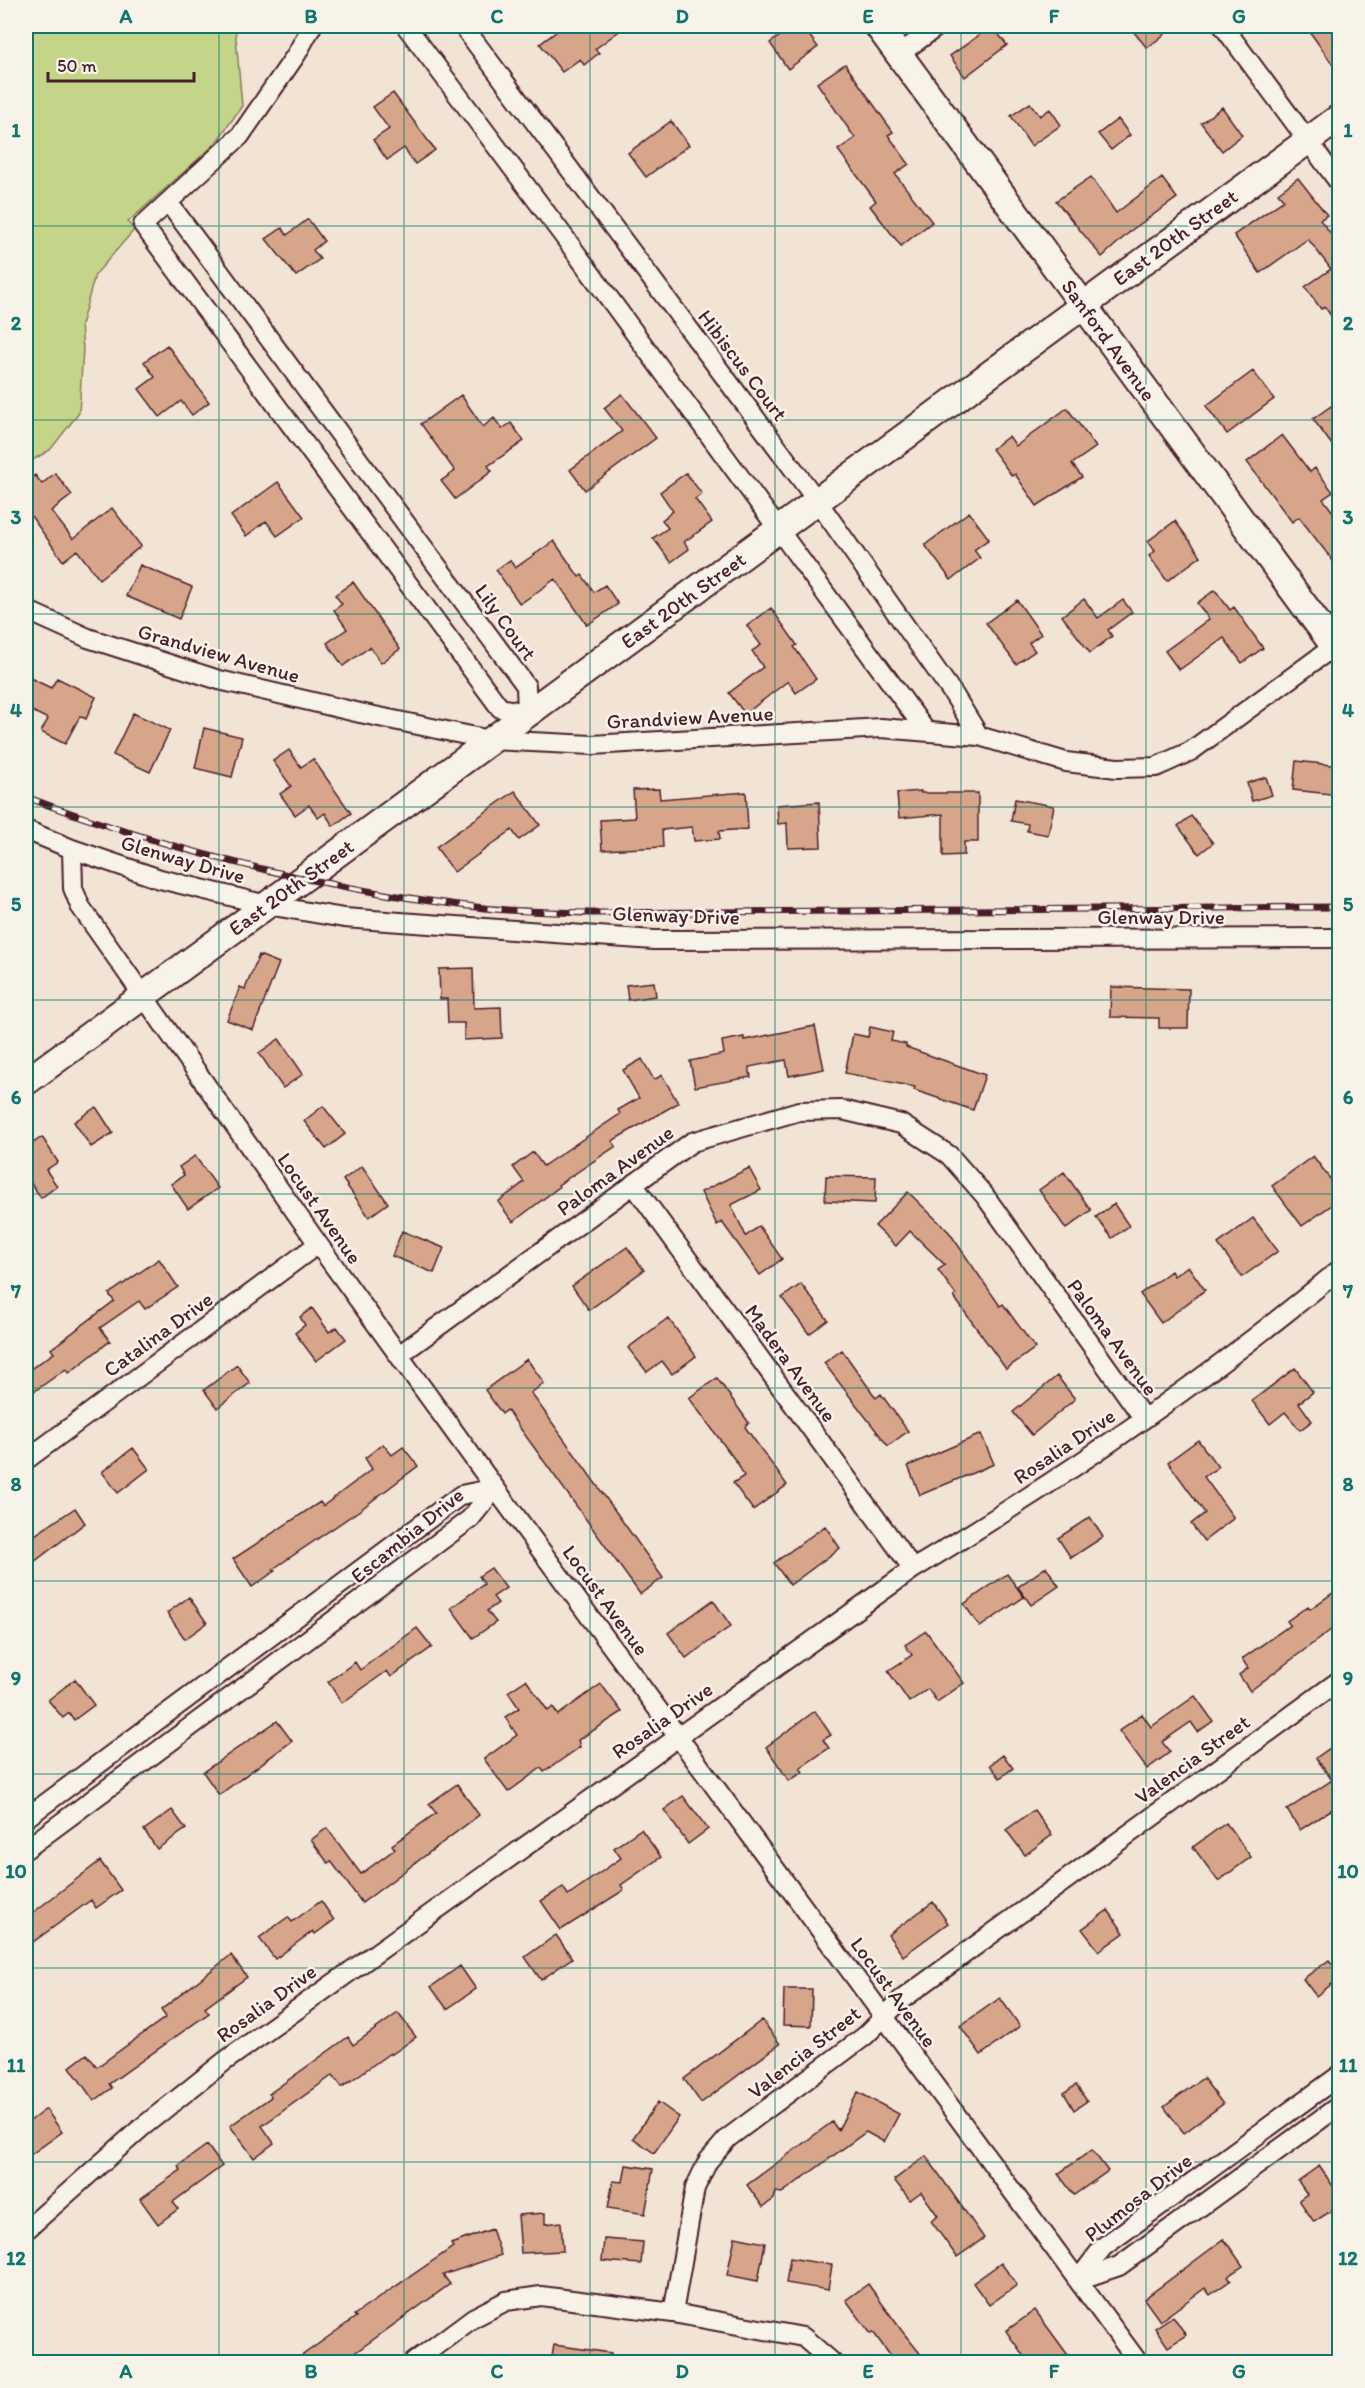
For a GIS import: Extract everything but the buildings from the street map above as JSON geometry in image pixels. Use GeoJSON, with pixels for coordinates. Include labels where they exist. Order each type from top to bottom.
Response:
{"type":"FeatureCollection","features":[{"type":"Feature","properties":{"kind":"street"},"geometry":{"type":"LineString","coordinates":[[312,26],[296,55],[240,136],[143,225],[500,708],[527,713]]}},
{"type":"Feature","properties":{"kind":"street"},"geometry":{"type":"LineString","coordinates":[[406,26],[780,530],[926,731]]}},
{"type":"Feature","properties":{"kind":"street","name":"Hibiscus Court"},"geometry":{"type":"LineString","coordinates":[[463,26],[818,502],[954,695],[979,736]]}},
{"type":"Feature","properties":{"kind":"street","name":"Sanford Avenue"},"geometry":{"type":"LineString","coordinates":[[878,26],[1338,648]]}},
{"type":"Feature","properties":{"kind":"street"},"geometry":{"type":"LineString","coordinates":[[899,54],[938,26]]}},
{"type":"Feature","properties":{"kind":"street"},"geometry":{"type":"LineString","coordinates":[[1223,26],[1340,184]]}},
{"type":"Feature","properties":{"kind":"street","name":"East 20th Street"},"geometry":{"type":"LineString","coordinates":[[26,1082],[1340,117]]}},
{"type":"Feature","properties":{"kind":"street","name":"Lily Court"},"geometry":{"type":"LineString","coordinates":[[168,202],[526,686],[527,713]]}},
{"type":"Feature","properties":{"kind":"street","name":"Grandview Avenue"},"geometry":{"type":"LineString","coordinates":[[26,610],[88,638],[219,680],[490,740],[592,745],[881,728],[979,736],[1066,762],[1117,768],[1156,766],[1191,751],[1338,648]]}},
{"type":"Feature","properties":{"kind":"street","name":"Glenway Drive"},"geometry":{"type":"LineString","coordinates":[[26,830],[72,849],[160,879],[267,905],[344,918],[654,940],[1340,938]]}},
{"type":"Feature","properties":{"kind":"street","name":"Locust Avenue"},"geometry":{"type":"LineString","coordinates":[[72,849],[73,888],[80,906],[318,1244],[1138,2362]]}},
{"type":"Feature","properties":{"kind":"street","name":"Paloma Avenue"},"geometry":{"type":"LineString","coordinates":[[399,1355],[692,1142],[799,1111],[842,1110],[900,1124],[949,1155],[985,1196],[1144,1419]]}},
{"type":"Feature","properties":{"kind":"street","name":"Madera Avenue"},"geometry":{"type":"LineString","coordinates":[[633,1184],[913,1569]]}},
{"type":"Feature","properties":{"kind":"street","name":"Catalina Drive"},"geometry":{"type":"LineString","coordinates":[[26,1460],[318,1244]]}},
{"type":"Feature","properties":{"kind":"street","name":"Rosalia Drive"},"geometry":{"type":"LineString","coordinates":[[26,2230],[141,2128],[225,2061],[913,1569],[1002,1515],[1144,1419],[1259,1336],[1340,1269]]}},
{"type":"Feature","properties":{"kind":"street","name":"Escambia Drive"},"geometry":{"type":"LineString","coordinates":[[26,1818],[461,1495],[495,1488]]}},
{"type":"Feature","properties":{"kind":"street","name":"Escambia Drive"},"geometry":{"type":"LineString","coordinates":[[26,1849],[470,1519],[495,1488]]}},
{"type":"Feature","properties":{"kind":"street","name":"Valencia Street"},"geometry":{"type":"LineString","coordinates":[[672,2313],[695,2188],[708,2160],[728,2138],[865,2036],[901,2000],[1340,1680]]}},
{"type":"Feature","properties":{"kind":"street","name":"Plumosa Drive"},"geometry":{"type":"LineString","coordinates":[[1078,2280],[1103,2247],[1340,2075]]}},
{"type":"Feature","properties":{"kind":"street","name":"Plumosa Drive"},"geometry":{"type":"LineString","coordinates":[[1078,2280],[1119,2266],[1340,2105]]}},
{"type":"Feature","properties":{"kind":"street"},"geometry":{"type":"LineString","coordinates":[[414,2362],[473,2318],[506,2301],[541,2296],[672,2313],[802,2337],[832,2362]]}},
{"type":"Feature","properties":{"kind":"green space"},"geometry":{"type":"Polygon","coordinates":[[[26,26],[235,26],[242,106],[215,144],[128,222],[134,230],[95,275],[81,325],[83,349],[79,413],[50,450],[26,464],[26,26]]]}},
{"type":"Feature","properties":{"kind":"railway"},"geometry":{"type":"LineString","coordinates":[[26,797],[138,835],[251,866],[367,891],[498,909],[593,913],[1340,907]]}}]}
